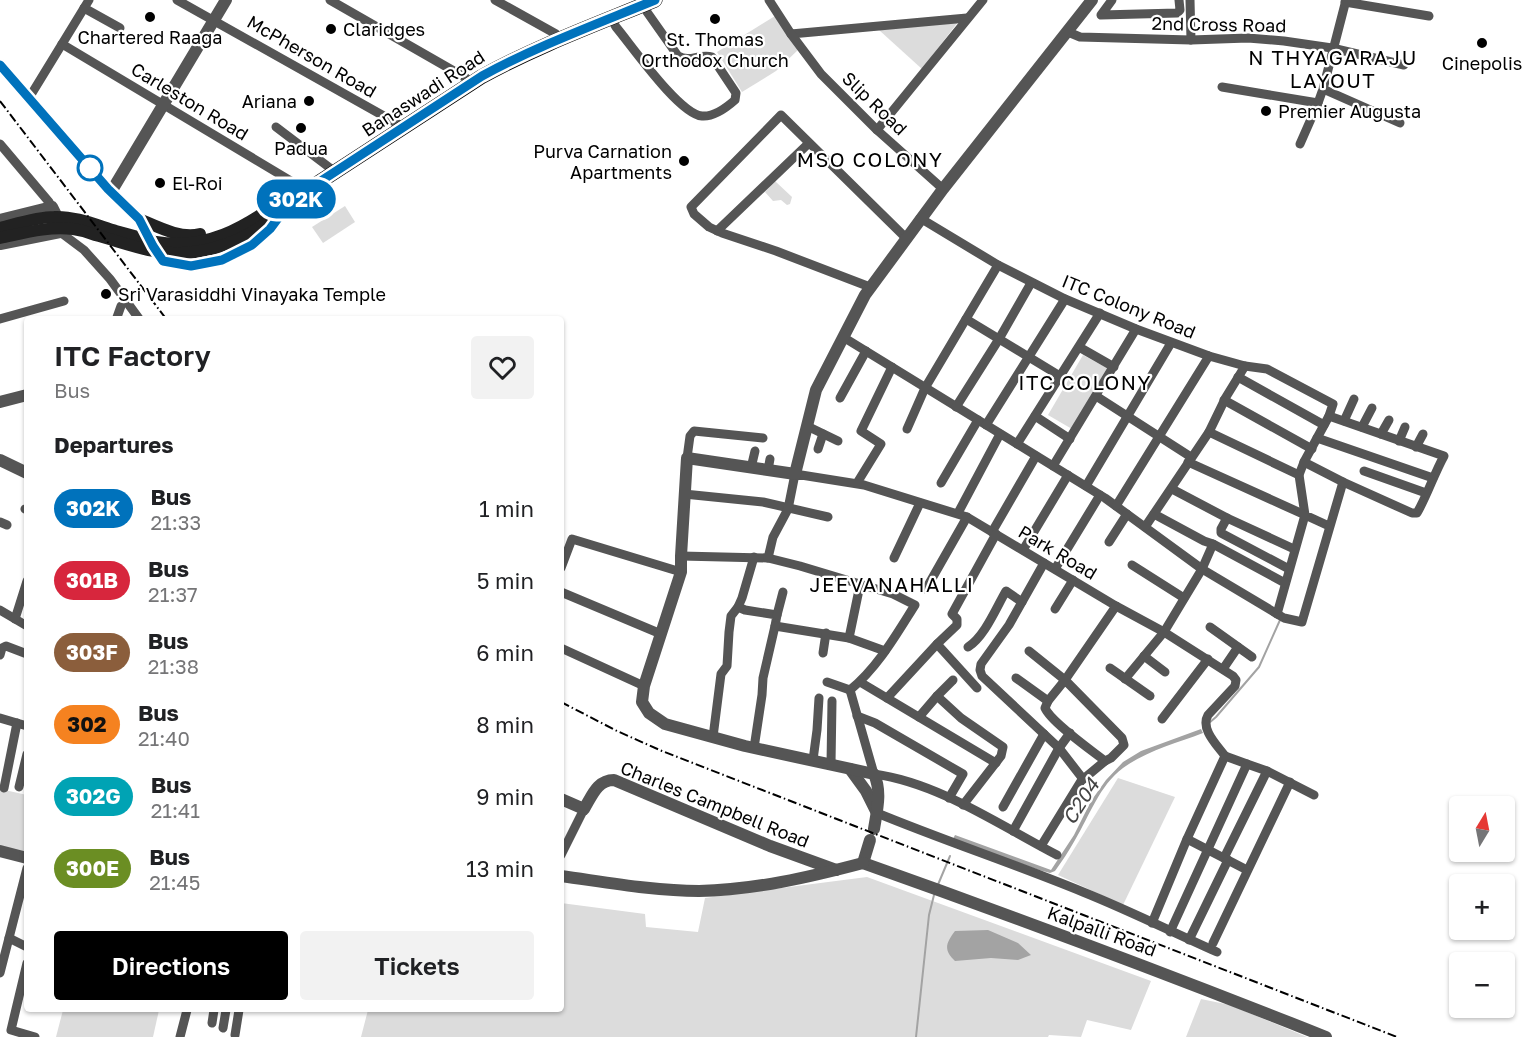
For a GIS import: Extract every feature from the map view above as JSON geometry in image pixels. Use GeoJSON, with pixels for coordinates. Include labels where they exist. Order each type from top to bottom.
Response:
{"type":"FeatureCollection","features":[{"type":"Feature","properties":{"kind":"main road","name":"Banaswadi Road"},"geometry":{"type":"LineString","coordinates":[[285,203],[301,187],[466,78],[501,58],[556,34],[646,2]]}},
{"type":"Feature","properties":{"kind":"main road","name":"Banaswadi Road"},"geometry":{"type":"LineString","coordinates":[[285,203],[482,76],[504,64],[646,2]]}},
{"type":"Feature","properties":{"kind":"main road"},"geometry":{"type":"LineString","coordinates":[[0,65],[111,192],[139,219],[163,261],[191,266],[222,260],[252,245],[270,229],[285,203]]}},
{"type":"Feature","properties":{"kind":"main road"},"geometry":{"type":"LineString","coordinates":[[139,219],[169,232],[191,237],[221,229],[250,213],[285,203]]}},
{"type":"Feature","properties":{"kind":"main road"},"geometry":{"type":"LineString","coordinates":[[0,238],[53,228],[75,229],[154,251],[187,254],[212,249],[234,241],[285,203]]}},
{"type":"Feature","properties":{"kind":"main road"},"geometry":{"type":"LineString","coordinates":[[0,228],[53,216],[77,219],[155,242],[186,244],[209,240],[263,220]]}},
{"type":"Feature","properties":{"kind":"street","name":"McPherson Road"},"geometry":{"type":"LineString","coordinates":[[177,0],[398,124]]}},
{"type":"Feature","properties":{"kind":"street"},"geometry":{"type":"LineString","coordinates":[[111,192],[226,0]]}},
{"type":"Feature","properties":{"kind":"street"},"geometry":{"type":"LineString","coordinates":[[330,0],[466,78]]}},
{"type":"Feature","properties":{"kind":"street"},"geometry":{"type":"LineString","coordinates":[[495,0],[556,34]]}},
{"type":"Feature","properties":{"kind":"street","name":"Slip Road"},"geometry":{"type":"LineString","coordinates":[[769,0],[821,74],[877,130],[943,189]]}},
{"type":"Feature","properties":{"kind":"street"},"geometry":{"type":"LineString","coordinates":[[877,130],[983,0]]}},
{"type":"Feature","properties":{"kind":"street"},"geometry":{"type":"LineString","coordinates":[[768,558],[773,537],[788,509],[816,390],[865,295],[920,218],[1092,0]]}},
{"type":"Feature","properties":{"kind":"street"},"geometry":{"type":"LineString","coordinates":[[1112,0],[1101,15],[1177,13],[1180,10],[1179,0]]}},
{"type":"Feature","properties":{"kind":"street"},"geometry":{"type":"LineString","coordinates":[[1190,0],[1191,40]]}},
{"type":"Feature","properties":{"kind":"street"},"geometry":{"type":"LineString","coordinates":[[1300,144],[1323,89],[1346,1],[1429,16]]}},
{"type":"Feature","properties":{"kind":"street"},"geometry":{"type":"LineString","coordinates":[[611,18],[661,83],[688,110],[698,115],[710,116],[735,100],[736,93],[712,57],[704,55],[684,59],[678,56],[647,12],[646,2]]}},
{"type":"Feature","properties":{"kind":"street"},"geometry":{"type":"LineString","coordinates":[[29,98],[86,4],[120,28]]}},
{"type":"Feature","properties":{"kind":"street"},"geometry":{"type":"LineString","coordinates":[[791,34],[967,18]]}},
{"type":"Feature","properties":{"kind":"street","name":"2nd Cross Road"},"geometry":{"type":"LineString","coordinates":[[1068,32],[1080,38],[1191,40],[1248,38],[1284,41],[1332,48],[1404,65]]}},
{"type":"Feature","properties":{"kind":"street"},"geometry":{"type":"LineString","coordinates":[[621,33],[621,41],[636,60]]}},
{"type":"Feature","properties":{"kind":"street","name":"Carleston Road"},"geometry":{"type":"LineString","coordinates":[[62,44],[301,187]]}},
{"type":"Feature","properties":{"kind":"street"},"geometry":{"type":"LineString","coordinates":[[1222,87],[1318,103]]}},
{"type":"Feature","properties":{"kind":"street"},"geometry":{"type":"LineString","coordinates":[[1323,89],[1400,123]]}},
{"type":"Feature","properties":{"kind":"street"},"geometry":{"type":"LineString","coordinates":[[870,287],[717,231],[694,214],[691,207],[781,115],[906,238]]}},
{"type":"Feature","properties":{"kind":"street"},"geometry":{"type":"LineString","coordinates":[[276,127],[330,168]]}},
{"type":"Feature","properties":{"kind":"street"},"geometry":{"type":"LineString","coordinates":[[717,231],[809,143]]}},
{"type":"Feature","properties":{"kind":"street"},"geometry":{"type":"LineString","coordinates":[[0,145],[50,202],[60,222],[60,232]]}},
{"type":"Feature","properties":{"kind":"street"},"geometry":{"type":"LineString","coordinates":[[0,220],[52,207]]}},
{"type":"Feature","properties":{"kind":"street","name":"ITC Colony Road"},"geometry":{"type":"LineString","coordinates":[[920,218],[1030,283],[1065,299],[1171,343],[1245,366],[1267,369],[1333,404],[1329,416]]}},
{"type":"Feature","properties":{"kind":"street"},"geometry":{"type":"LineString","coordinates":[[0,244],[60,232],[84,250],[110,279],[137,316]]}},
{"type":"Feature","properties":{"kind":"street"},"geometry":{"type":"LineString","coordinates":[[907,429],[925,388],[998,265]]}},
{"type":"Feature","properties":{"kind":"street"},"geometry":{"type":"LineString","coordinates":[[956,407],[999,339],[1030,283]]}},
{"type":"Feature","properties":{"kind":"street"},"geometry":{"type":"LineString","coordinates":[[941,483],[1029,357],[1065,299]]}},
{"type":"Feature","properties":{"kind":"street"},"geometry":{"type":"LineString","coordinates":[[0,319],[64,301]]}},
{"type":"Feature","properties":{"kind":"street"},"geometry":{"type":"LineString","coordinates":[[117,316],[121,306]]}},
{"type":"Feature","properties":{"kind":"street"},"geometry":{"type":"LineString","coordinates":[[1017,444],[1100,313]]}},
{"type":"Feature","properties":{"kind":"street"},"geometry":{"type":"LineString","coordinates":[[966,318],[1060,375]]}},
{"type":"Feature","properties":{"kind":"street"},"geometry":{"type":"LineString","coordinates":[[1053,466],[1136,329]]}},
{"type":"Feature","properties":{"kind":"street"},"geometry":{"type":"LineString","coordinates":[[843,337],[1086,486],[1202,569],[1280,616],[1302,622],[1343,482]]}},
{"type":"Feature","properties":{"kind":"street"},"geometry":{"type":"LineString","coordinates":[[1086,486],[1171,343]]}},
{"type":"Feature","properties":{"kind":"street"},"geometry":{"type":"LineString","coordinates":[[1079,346],[1114,367]]}},
{"type":"Feature","properties":{"kind":"street"},"geometry":{"type":"LineString","coordinates":[[840,398],[866,351]]}},
{"type":"Feature","properties":{"kind":"street"},"geometry":{"type":"LineString","coordinates":[[1116,506],[1209,356]]}},
{"type":"Feature","properties":{"kind":"street"},"geometry":{"type":"LineString","coordinates":[[1145,527],[1209,432],[1224,400],[1245,366]]}},
{"type":"Feature","properties":{"kind":"street"},"geometry":{"type":"LineString","coordinates":[[857,483],[881,444],[861,431],[892,367]]}},
{"type":"Feature","properties":{"kind":"street"},"geometry":{"type":"LineString","coordinates":[[1238,377],[1324,425]]}},
{"type":"Feature","properties":{"kind":"street"},"geometry":{"type":"LineString","coordinates":[[0,402],[24,396]]}},
{"type":"Feature","properties":{"kind":"street"},"geometry":{"type":"LineString","coordinates":[[1096,396],[1190,460],[1329,526]]}},
{"type":"Feature","properties":{"kind":"street"},"geometry":{"type":"LineString","coordinates":[[1344,421],[1354,399]]}},
{"type":"Feature","properties":{"kind":"street"},"geometry":{"type":"LineString","coordinates":[[1224,400],[1311,449]]}},
{"type":"Feature","properties":{"kind":"street"},"geometry":{"type":"LineString","coordinates":[[1362,427],[1372,408]]}},
{"type":"Feature","properties":{"kind":"street"},"geometry":{"type":"LineString","coordinates":[[1035,416],[1070,439]]}},
{"type":"Feature","properties":{"kind":"street"},"geometry":{"type":"LineString","coordinates":[[1280,616],[1285,584],[1305,514],[1299,475],[1304,462],[1329,416],[1444,456],[1417,513],[1412,513],[1343,482],[1304,462]]}},
{"type":"Feature","properties":{"kind":"street"},"geometry":{"type":"LineString","coordinates":[[1381,434],[1389,420]]}},
{"type":"Feature","properties":{"kind":"street"},"geometry":{"type":"LineString","coordinates":[[807,426],[838,441]]}},
{"type":"Feature","properties":{"kind":"street"},"geometry":{"type":"LineString","coordinates":[[1399,441],[1405,427]]}},
{"type":"Feature","properties":{"kind":"street"},"geometry":{"type":"LineString","coordinates":[[763,438],[694,431],[690,436],[684,494],[681,572],[644,686],[642,702],[649,713],[665,724],[754,748],[903,780],[949,798],[1057,855]]}},
{"type":"Feature","properties":{"kind":"street"},"geometry":{"type":"LineString","coordinates":[[1209,432],[1299,475]]}},
{"type":"Feature","properties":{"kind":"street"},"geometry":{"type":"LineString","coordinates":[[818,449],[823,434]]}},
{"type":"Feature","properties":{"kind":"street"},"geometry":{"type":"LineString","coordinates":[[926,589],[1000,434]]}},
{"type":"Feature","properties":{"kind":"street"},"geometry":{"type":"LineString","coordinates":[[1416,447],[1423,434]]}},
{"type":"Feature","properties":{"kind":"street"},"geometry":{"type":"LineString","coordinates":[[1317,438],[1433,478]]}},
{"type":"Feature","properties":{"kind":"street"},"geometry":{"type":"LineString","coordinates":[[751,468],[754,452]]}},
{"type":"Feature","properties":{"kind":"street"},"geometry":{"type":"LineString","coordinates":[[887,698],[957,625],[957,619],[952,614],[1036,456]]}},
{"type":"Feature","properties":{"kind":"street"},"geometry":{"type":"LineString","coordinates":[[687,458],[751,468],[769,465],[795,474]]}},
{"type":"Feature","properties":{"kind":"street"},"geometry":{"type":"LineString","coordinates":[[0,460],[24,472]]}},
{"type":"Feature","properties":{"kind":"street"},"geometry":{"type":"LineString","coordinates":[[1364,471],[1426,493]]}},
{"type":"Feature","properties":{"kind":"street","name":"Park Road"},"geometry":{"type":"LineString","coordinates":[[795,474],[857,483],[962,515],[1164,632],[1223,669]]}},
{"type":"Feature","properties":{"kind":"street"},"geometry":{"type":"LineString","coordinates":[[1023,550],[1068,475]]}},
{"type":"Feature","properties":{"kind":"street"},"geometry":{"type":"LineString","coordinates":[[1172,489],[1294,549]]}},
{"type":"Feature","properties":{"kind":"street"},"geometry":{"type":"LineString","coordinates":[[684,494],[763,502],[828,517]]}},
{"type":"Feature","properties":{"kind":"street"},"geometry":{"type":"LineString","coordinates":[[1055,569],[1100,495]]}},
{"type":"Feature","properties":{"kind":"street"},"geometry":{"type":"LineString","coordinates":[[894,558],[920,503]]}},
{"type":"Feature","properties":{"kind":"street"},"geometry":{"type":"LineString","coordinates":[[1109,542],[1127,514]]}},
{"type":"Feature","properties":{"kind":"street"},"geometry":{"type":"LineString","coordinates":[[1154,514],[1285,584]]}},
{"type":"Feature","properties":{"kind":"street"},"geometry":{"type":"LineString","coordinates":[[1227,518],[1221,533],[1289,569]]}},
{"type":"Feature","properties":{"kind":"street"},"geometry":{"type":"LineString","coordinates":[[564,560],[572,539],[681,572]]}},
{"type":"Feature","properties":{"kind":"street"},"geometry":{"type":"LineString","coordinates":[[1125,679],[1164,632],[1202,569],[1213,544]]}},
{"type":"Feature","properties":{"kind":"street"},"geometry":{"type":"LineString","coordinates":[[681,556],[768,558],[893,594],[915,605],[873,668],[850,690]]}},
{"type":"Feature","properties":{"kind":"street"},"geometry":{"type":"LineString","coordinates":[[713,737],[721,674],[727,666],[731,616],[738,607],[754,557]]}},
{"type":"Feature","properties":{"kind":"street"},"geometry":{"type":"LineString","coordinates":[[969,679],[980,670],[984,659],[1009,625],[1044,563]]}},
{"type":"Feature","properties":{"kind":"street"},"geometry":{"type":"LineString","coordinates":[[1132,565],[1184,598]]}},
{"type":"Feature","properties":{"kind":"street"},"geometry":{"type":"LineString","coordinates":[[1055,609],[1073,580]]}},
{"type":"Feature","properties":{"kind":"street"},"geometry":{"type":"LineString","coordinates":[[849,638],[860,585]]}},
{"type":"Feature","properties":{"kind":"street"},"geometry":{"type":"LineString","coordinates":[[15,619],[24,590]]}},
{"type":"Feature","properties":{"kind":"street"},"geometry":{"type":"LineString","coordinates":[[968,647],[982,633],[1006,591],[1022,602]]}},
{"type":"Feature","properties":{"kind":"street"},"geometry":{"type":"LineString","coordinates":[[754,748],[763,678],[783,592]]}},
{"type":"Feature","properties":{"kind":"street"},"geometry":{"type":"LineString","coordinates":[[564,593],[661,634]]}},
{"type":"Feature","properties":{"kind":"street"},"geometry":{"type":"LineString","coordinates":[[1105,761],[1047,713],[1045,708],[1116,606]]}},
{"type":"Feature","properties":{"kind":"street"},"geometry":{"type":"LineString","coordinates":[[738,607],[777,615]]}},
{"type":"Feature","properties":{"kind":"street"},"geometry":{"type":"LineString","coordinates":[[0,610],[24,624]]}},
{"type":"Feature","properties":{"kind":"street"},"geometry":{"type":"LineString","coordinates":[[775,626],[849,638],[885,651]]}},
{"type":"Feature","properties":{"kind":"street"},"geometry":{"type":"LineString","coordinates":[[1210,627],[1252,657]]}},
{"type":"Feature","properties":{"kind":"street"},"geometry":{"type":"LineString","coordinates":[[823,653],[826,633]]}},
{"type":"Feature","properties":{"kind":"street"},"geometry":{"type":"LineString","coordinates":[[938,644],[977,688]]}},
{"type":"Feature","properties":{"kind":"street"},"geometry":{"type":"LineString","coordinates":[[1238,647],[1223,669],[1234,678],[1236,683],[1207,717],[1206,723],[1210,735],[1225,756],[1267,771],[1314,795]]}},
{"type":"Feature","properties":{"kind":"street"},"geometry":{"type":"LineString","coordinates":[[1,649],[24,653]]}},
{"type":"Feature","properties":{"kind":"street"},"geometry":{"type":"LineString","coordinates":[[564,649],[644,686]]}},
{"type":"Feature","properties":{"kind":"street"},"geometry":{"type":"LineString","coordinates":[[1029,651],[1065,680],[1122,738],[1124,745],[1122,749],[1083,779],[1041,846]]}},
{"type":"Feature","properties":{"kind":"street"},"geometry":{"type":"LineString","coordinates":[[1144,656],[1165,672]]}},
{"type":"Feature","properties":{"kind":"street"},"geometry":{"type":"LineString","coordinates":[[1162,719],[1208,659]]}},
{"type":"Feature","properties":{"kind":"street"},"geometry":{"type":"LineString","coordinates":[[1110,668],[1150,696]]}},
{"type":"Feature","properties":{"kind":"street"},"geometry":{"type":"LineString","coordinates":[[980,670],[982,676],[1059,748],[1083,779]]}},
{"type":"Feature","properties":{"kind":"street"},"geometry":{"type":"LineString","coordinates":[[1016,678],[1048,701]]}},
{"type":"Feature","properties":{"kind":"street"},"geometry":{"type":"LineString","coordinates":[[919,717],[953,680]]}},
{"type":"Feature","properties":{"kind":"street"},"geometry":{"type":"LineString","coordinates":[[827,682],[850,690]]}},
{"type":"Feature","properties":{"kind":"street"},"geometry":{"type":"LineString","coordinates":[[860,682],[996,763]]}},
{"type":"Feature","properties":{"kind":"street"},"geometry":{"type":"LineString","coordinates":[[564,876],[698,891],[768,884],[863,863],[877,813],[879,792],[850,690]]}},
{"type":"Feature","properties":{"kind":"street"},"geometry":{"type":"LineString","coordinates":[[937,696],[961,718],[1003,747],[1001,756],[963,805]]}},
{"type":"Feature","properties":{"kind":"street"},"geometry":{"type":"LineString","coordinates":[[813,760],[819,698]]}},
{"type":"Feature","properties":{"kind":"street"},"geometry":{"type":"LineString","coordinates":[[831,764],[832,701]]}},
{"type":"Feature","properties":{"kind":"street"},"geometry":{"type":"LineString","coordinates":[[857,716],[875,723],[963,774],[949,798]]}},
{"type":"Feature","properties":{"kind":"street"},"geometry":{"type":"LineString","coordinates":[[0,718],[22,725],[4,788]]}},
{"type":"Feature","properties":{"kind":"street"},"geometry":{"type":"LineString","coordinates":[[1013,831],[1059,748],[1070,733]]}},
{"type":"Feature","properties":{"kind":"street"},"geometry":{"type":"LineString","coordinates":[[1003,807],[1044,734]]}},
{"type":"Feature","properties":{"kind":"street"},"geometry":{"type":"LineString","coordinates":[[1152,923],[1225,756]]}},
{"type":"Feature","properties":{"kind":"street"},"geometry":{"type":"LineString","coordinates":[[1170,932],[1247,764]]}},
{"type":"Feature","properties":{"kind":"street"},"geometry":{"type":"LineString","coordinates":[[19,787],[24,766]]}},
{"type":"Feature","properties":{"kind":"street"},"geometry":{"type":"LineString","coordinates":[[850,769],[866,791],[877,813],[1085,892],[1170,932],[1215,947],[1247,870],[1290,782]]}},
{"type":"Feature","properties":{"kind":"street"},"geometry":{"type":"LineString","coordinates":[[1189,940],[1267,771]]}},
{"type":"Feature","properties":{"kind":"street","name":"Charles Campbell Road"},"geometry":{"type":"LineString","coordinates":[[584,809],[600,784],[607,780],[614,780],[770,846],[836,870]]}},
{"type":"Feature","properties":{"kind":"street"},"geometry":{"type":"LineString","coordinates":[[564,800],[584,809],[564,849]]}},
{"type":"Feature","properties":{"kind":"street"},"geometry":{"type":"LineString","coordinates":[[1187,840],[1247,870]]}},
{"type":"Feature","properties":{"kind":"street"},"geometry":{"type":"LineString","coordinates":[[0,852],[24,857]]}},
{"type":"Feature","properties":{"kind":"street","name":"Kalpalli Road"},"geometry":{"type":"LineString","coordinates":[[863,863],[1202,987],[1326,1037]]}},
{"type":"Feature","properties":{"kind":"street"},"geometry":{"type":"LineString","coordinates":[[0,974],[24,880]]}},
{"type":"Feature","properties":{"kind":"street"},"geometry":{"type":"LineString","coordinates":[[9,938],[24,946]]}},
{"type":"Feature","properties":{"kind":"street"},"geometry":{"type":"LineString","coordinates":[[24,976],[11,1030],[35,1037]]}},
{"type":"Feature","properties":{"kind":"street"},"geometry":{"type":"LineString","coordinates":[[180,1037],[186,1012]]}},
{"type":"Feature","properties":{"kind":"street"},"geometry":{"type":"LineString","coordinates":[[212,1023],[214,1012]]}},
{"type":"Feature","properties":{"kind":"street"},"geometry":{"type":"LineString","coordinates":[[222,1028],[226,1012]]}},
{"type":"Feature","properties":{"kind":"street"},"geometry":{"type":"LineString","coordinates":[[235,1035],[239,1012]]}},
{"type":"Feature","properties":{"kind":"shaded area"},"geometry":{"type":"Polygon","coordinates":[[[775,16],[799,49],[776,71],[742,92],[717,52],[775,16]]]}},
{"type":"Feature","properties":{"kind":"shaded area"},"geometry":{"type":"Polygon","coordinates":[[[958,22],[922,69],[879,30],[958,22]]]}},
{"type":"Feature","properties":{"kind":"shaded area"},"geometry":{"type":"Polygon","coordinates":[[[775,181],[792,197],[790,204],[787,205],[781,200],[773,201],[765,192],[775,181]]]}},
{"type":"Feature","properties":{"kind":"shaded area"},"geometry":{"type":"Polygon","coordinates":[[[345,206],[355,222],[323,243],[312,227],[345,206]]]}},
{"type":"Feature","properties":{"kind":"shaded area"},"geometry":{"type":"Polygon","coordinates":[[[1083,355],[1107,368],[1072,429],[1048,415],[1083,355]]]}},
{"type":"Feature","properties":{"kind":"shaded area"},"geometry":{"type":"Polygon","coordinates":[[[1201,729],[1203,733],[1142,757],[1115,775],[1101,792],[1073,844],[1055,871],[1050,873],[1039,870],[953,839],[955,835],[1051,870],[1074,835],[1091,801],[1123,762],[1141,751],[1201,729]]]}},
{"type":"Feature","properties":{"kind":"shaded area"},"geometry":{"type":"Polygon","coordinates":[[[1118,778],[1175,797],[1123,905],[1058,875],[1118,778]]]}},
{"type":"Feature","properties":{"kind":"shaded area"},"geometry":{"type":"Polygon","coordinates":[[[0,789],[24,794],[24,853],[0,846],[0,789]]]}},
{"type":"Feature","properties":{"kind":"shaded area"},"geometry":{"type":"Polygon","coordinates":[[[867,877],[1151,981],[1131,1030],[1087,1020],[1081,1037],[1049,1035],[1048,1037],[361,1037],[367,1012],[564,1012],[564,903],[645,914],[646,927],[698,932],[705,898],[867,877]]]}},
{"type":"Feature","properties":{"kind":"shaded area"},"geometry":{"type":"Polygon","coordinates":[[[988,930],[1018,943],[1031,955],[1018,960],[991,958],[955,961],[947,950],[955,931],[988,930]]]}},
{"type":"Feature","properties":{"kind":"shaded area"},"geometry":{"type":"Polygon","coordinates":[[[1201,999],[1230,1005],[1307,1037],[1186,1037],[1201,999]]]}},
{"type":"Feature","properties":{"kind":"shaded area"},"geometry":{"type":"Polygon","coordinates":[[[62,1012],[159,1012],[153,1037],[56,1037],[62,1012]]]}},
{"type":"Feature","properties":{"kind":"waterway","name":"C204"},"geometry":{"type":"LineString","coordinates":[[1209,723],[1259,667],[1280,620]]}},
{"type":"Feature","properties":{"kind":"waterway","name":"C204"},"geometry":{"type":"LineString","coordinates":[[937,887],[950,856]]}},
{"type":"Feature","properties":{"kind":"waterway","name":"C204"},"geometry":{"type":"LineString","coordinates":[[916,1037],[929,915],[934,895]]}},
{"type":"Feature","properties":{"kind":"railway"},"geometry":{"type":"LineString","coordinates":[[0,101],[164,316]]}},
{"type":"Feature","properties":{"kind":"railway"},"geometry":{"type":"LineString","coordinates":[[564,704],[662,751],[1397,1037]]}},
{"type":"Feature","properties":{"kind":"bus line","name":"302K"},"geometry":{"type":"LineString","coordinates":[[0,65],[108,189],[139,219],[163,261],[191,266],[222,260],[252,245],[270,229],[287,206],[304,192],[482,76],[558,40],[655,0]]}},
{"type":"Feature","properties":{"kind":"place","name":"Chartered Raaga"},"geometry":{"type":"Point","coordinates":[150,17]}},
{"type":"Feature","properties":{"kind":"place","name":"St. Thomas Orthodox Church"},"geometry":{"type":"Point","coordinates":[715,19]}},
{"type":"Feature","properties":{"kind":"place","name":"Claridges"},"geometry":{"type":"Point","coordinates":[331,29]}},
{"type":"Feature","properties":{"kind":"place","name":"Cinepolis"},"geometry":{"type":"Point","coordinates":[1482,43]}},
{"type":"Feature","properties":{"kind":"place","name":"Ariana"},"geometry":{"type":"Point","coordinates":[309,101]}},
{"type":"Feature","properties":{"kind":"place","name":"Premier Augusta"},"geometry":{"type":"Point","coordinates":[1266,111]}},
{"type":"Feature","properties":{"kind":"place","name":"Padua"},"geometry":{"type":"Point","coordinates":[301,128]}},
{"type":"Feature","properties":{"kind":"place","name":"Purva Carnation Apartments"},"geometry":{"type":"Point","coordinates":[684,161]}},
{"type":"Feature","properties":{"kind":"place","name":"El-Roi"},"geometry":{"type":"Point","coordinates":[160,183]}},
{"type":"Feature","properties":{"kind":"place","name":"Sri Varasiddhi Vinayaka Temple"},"geometry":{"type":"Point","coordinates":[106,294]}},
{"type":"Feature","properties":{"kind":"district","name":"N THYAGARAJU LAYOUT"},"geometry":{"type":"Point","coordinates":[1333,68]}},
{"type":"Feature","properties":{"kind":"district","name":"MSO COLONY"},"geometry":{"type":"Point","coordinates":[870,159]}},
{"type":"Feature","properties":{"kind":"district","name":"ITC COLONY"},"geometry":{"type":"Point","coordinates":[1085,382]}},
{"type":"Feature","properties":{"kind":"district","name":"JEEVANAHALLI"},"geometry":{"type":"Point","coordinates":[892,584]}}]}
